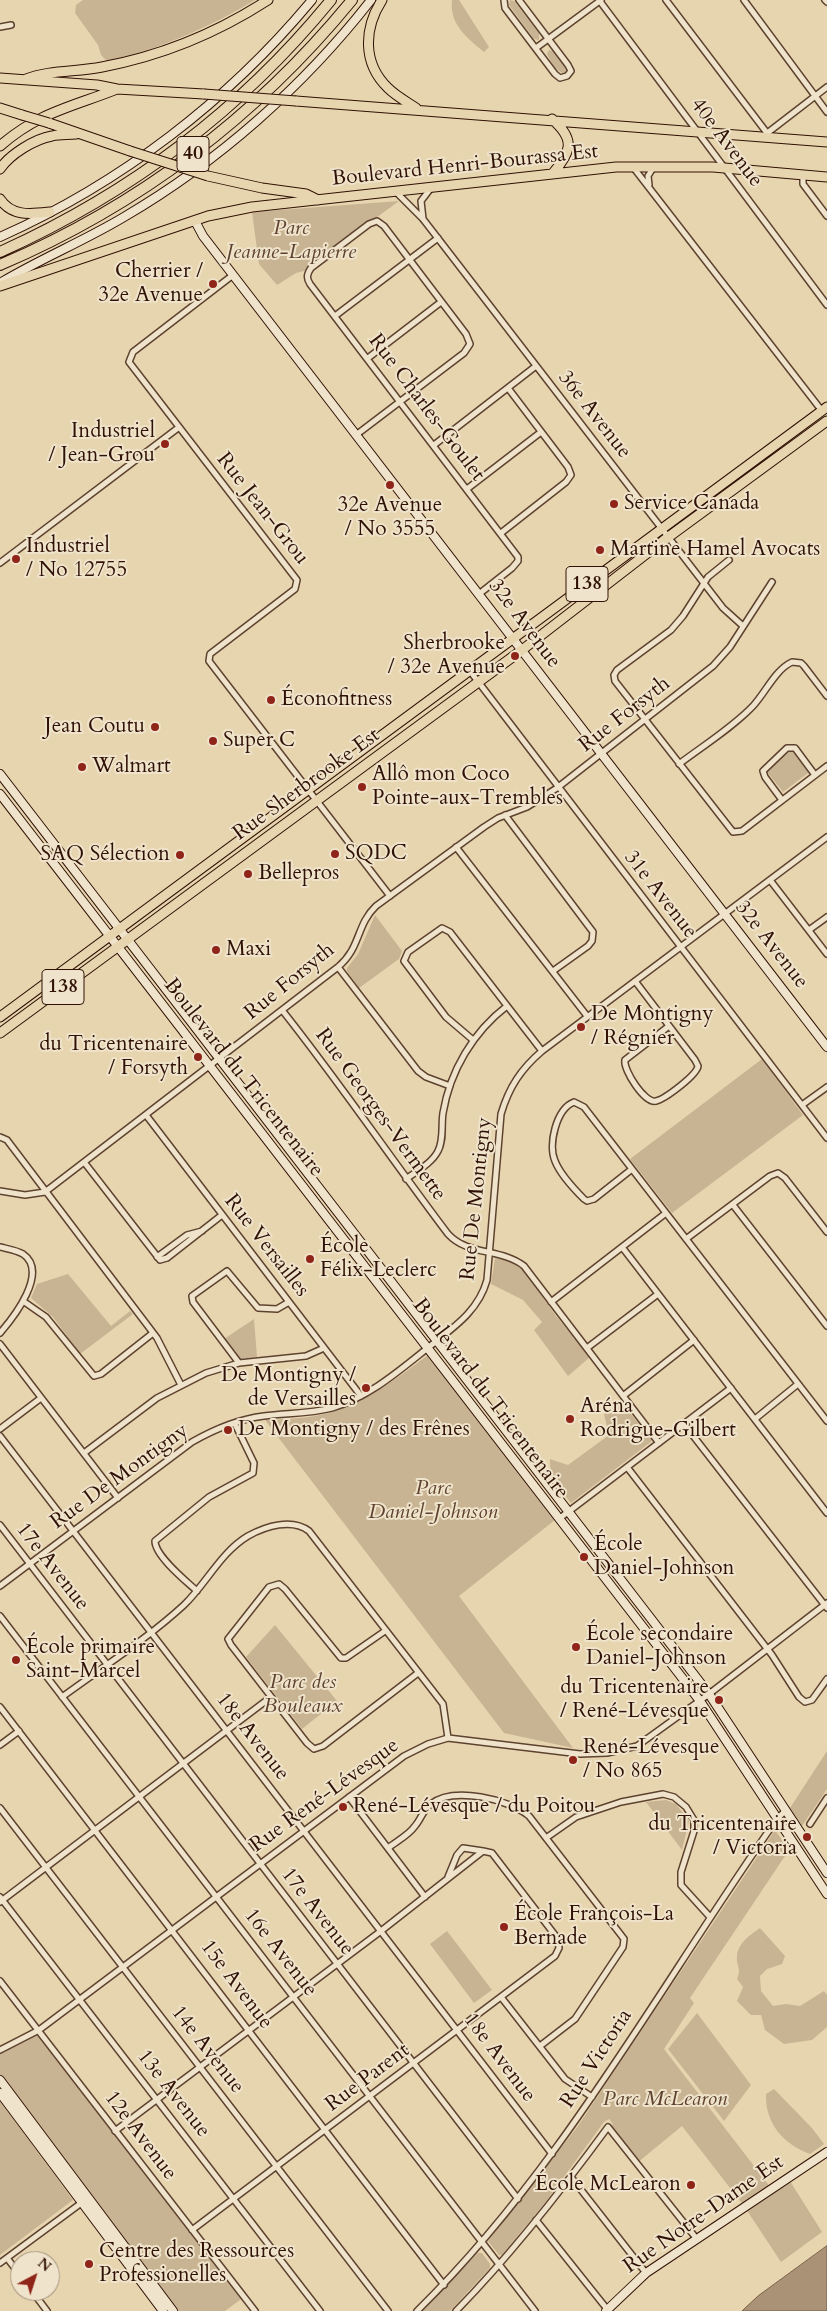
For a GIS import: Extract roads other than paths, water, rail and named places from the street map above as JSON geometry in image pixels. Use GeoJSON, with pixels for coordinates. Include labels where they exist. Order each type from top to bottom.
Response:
{"type":"FeatureCollection","features":[{"type":"Feature","properties":{"kind":"highway","name":"40"},"geometry":{"type":"LineString","coordinates":[[0,252],[97,202],[134,179],[190,138],[266,72],[332,0]]}},
{"type":"Feature","properties":{"kind":"highway","name":"40"},"geometry":{"type":"LineString","coordinates":[[0,265],[52,241],[101,215],[188,158],[224,130],[271,88],[318,40],[352,0]]}},
{"type":"Feature","properties":{"kind":"main road"},"geometry":{"type":"LineString","coordinates":[[26,79],[38,74],[102,67],[156,53],[213,31],[268,0]]}},
{"type":"Feature","properties":{"kind":"main road"},"geometry":{"type":"LineString","coordinates":[[382,0],[369,28],[368,44],[371,60],[376,74],[389,89],[419,109]]}},
{"type":"Feature","properties":{"kind":"main road","name":"Boulevard Henri-Bourassa Est"},"geometry":{"type":"LineString","coordinates":[[0,78],[97,85],[117,89],[296,100],[698,132],[764,135],[827,142]]}},
{"type":"Feature","properties":{"kind":"main road"},"geometry":{"type":"LineString","coordinates":[[0,146],[16,133],[47,114],[117,89]]}},
{"type":"Feature","properties":{"kind":"main road","name":"Boulevard Henri-Bourassa Est"},"geometry":{"type":"LineString","coordinates":[[0,108],[208,176],[262,188],[306,194],[318,200],[553,173],[633,166],[724,168],[827,177]]}},
{"type":"Feature","properties":{"kind":"main road"},"geometry":{"type":"LineString","coordinates":[[552,119],[564,131],[569,143],[567,156],[553,173]]}},
{"type":"Feature","properties":{"kind":"main road"},"geometry":{"type":"LineString","coordinates":[[0,169],[12,157],[40,139],[53,135],[76,134]]}},
{"type":"Feature","properties":{"kind":"main road"},"geometry":{"type":"LineString","coordinates":[[0,199],[6,207],[18,213],[50,212]]}},
{"type":"Feature","properties":{"kind":"main road"},"geometry":{"type":"LineString","coordinates":[[0,284],[195,221],[240,209],[318,200]]}},
{"type":"Feature","properties":{"kind":"main road","name":"Rue Sherbrooke Est"},"geometry":{"type":"LineString","coordinates":[[0,1017],[824,409]]}},
{"type":"Feature","properties":{"kind":"main road","name":"Rue Sherbrooke Est"},"geometry":{"type":"LineString","coordinates":[[0,1032],[522,650],[668,537],[827,420]]}},
{"type":"Feature","properties":{"kind":"main road"},"geometry":{"type":"LineString","coordinates":[[404,719],[412,730]]}},
{"type":"Feature","properties":{"kind":"main road"},"geometry":{"type":"LineString","coordinates":[[359,752],[367,763]]}},
{"type":"Feature","properties":{"kind":"main road"},"geometry":{"type":"LineString","coordinates":[[254,830],[256,844]]}},
{"type":"Feature","properties":{"kind":"main road"},"geometry":{"type":"LineString","coordinates":[[197,888],[198,871]]}},
{"type":"Feature","properties":{"kind":"street"},"geometry":{"type":"LineString","coordinates":[[0,237],[50,212],[135,162],[195,116],[263,55],[312,0]]}},
{"type":"Feature","properties":{"kind":"street"},"geometry":{"type":"LineString","coordinates":[[0,284],[126,216],[212,157],[252,124],[294,85],[332,46],[371,0]]}},
{"type":"Feature","properties":{"kind":"street"},"geometry":{"type":"LineString","coordinates":[[504,0],[505,8],[555,74],[560,78],[567,76],[570,71],[568,65],[518,0]]}},
{"type":"Feature","properties":{"kind":"street"},"geometry":{"type":"LineString","coordinates":[[536,48],[600,0]]}},
{"type":"Feature","properties":{"kind":"street","name":"40e Avenue"},"geometry":{"type":"LineString","coordinates":[[600,0],[827,305]]}},
{"type":"Feature","properties":{"kind":"street"},"geometry":{"type":"LineString","coordinates":[[666,0],[764,135],[827,87]]}},
{"type":"Feature","properties":{"kind":"street"},"geometry":{"type":"LineString","coordinates":[[744,0],[827,112]]}},
{"type":"Feature","properties":{"kind":"street"},"geometry":{"type":"LineString","coordinates":[[0,27],[11,25]]}},
{"type":"Feature","properties":{"kind":"street"},"geometry":{"type":"LineString","coordinates":[[633,166],[824,409]]}},
{"type":"Feature","properties":{"kind":"street"},"geometry":{"type":"LineString","coordinates":[[649,185],[648,176],[654,166]]}},
{"type":"Feature","properties":{"kind":"street"},"geometry":{"type":"LineString","coordinates":[[803,175],[803,184],[827,216]]}},
{"type":"Feature","properties":{"kind":"street"},"geometry":{"type":"LineString","coordinates":[[424,219],[421,201],[432,187]]}},
{"type":"Feature","properties":{"kind":"street","name":"36e Avenue"},"geometry":{"type":"LineString","coordinates":[[396,191],[424,219],[722,608],[743,626]]}},
{"type":"Feature","properties":{"kind":"street","name":"32e Avenue"},"geometry":{"type":"LineString","coordinates":[[195,221],[201,234],[827,1047]]}},
{"type":"Feature","properties":{"kind":"street","name":"Rue Charles-Goulet"},"geometry":{"type":"LineString","coordinates":[[409,260],[384,226],[377,221],[368,224],[311,268],[307,276],[310,284],[516,553],[518,560],[512,568],[479,594]]}},
{"type":"Feature","properties":{"kind":"street"},"geometry":{"type":"LineString","coordinates":[[336,316],[438,238]]}},
{"type":"Feature","properties":{"kind":"street"},"geometry":{"type":"LineString","coordinates":[[356,435],[464,353],[470,344],[466,334],[409,260]]}},
{"type":"Feature","properties":{"kind":"street","name":"Rue Jean-Grou"},"geometry":{"type":"LineString","coordinates":[[233,275],[133,352],[129,360],[130,365],[178,428],[297,580],[295,589],[210,654],[209,661],[308,790]]}},
{"type":"Feature","properties":{"kind":"street"},"geometry":{"type":"LineString","coordinates":[[368,358],[441,302]]}},
{"type":"Feature","properties":{"kind":"street"},"geometry":{"type":"LineString","coordinates":[[434,445],[536,366]]}},
{"type":"Feature","properties":{"kind":"street"},"geometry":{"type":"LineString","coordinates":[[500,532],[566,482],[571,475],[568,467],[508,388]]}},
{"type":"Feature","properties":{"kind":"street"},"geometry":{"type":"LineString","coordinates":[[0,564],[178,428]]}},
{"type":"Feature","properties":{"kind":"street"},"geometry":{"type":"LineString","coordinates":[[467,488],[541,432]]}},
{"type":"Feature","properties":{"kind":"street"},"geometry":{"type":"LineString","coordinates":[[729,560],[708,577],[683,616],[671,630],[615,673],[617,684],[730,830],[736,833],[742,831],[827,766]]}},
{"type":"Feature","properties":{"kind":"street","name":"Rue Forsyth"},"geometry":{"type":"LineString","coordinates":[[45,1192],[338,967],[354,949],[370,912],[390,896],[490,822],[527,807],[557,788],[713,666],[730,647],[772,582]]}},
{"type":"Feature","properties":{"kind":"street"},"geometry":{"type":"LineString","coordinates":[[679,764],[749,710],[783,668],[792,662],[800,663],[804,666],[827,696]]}},
{"type":"Feature","properties":{"kind":"street","name":"31e Avenue"},"geometry":{"type":"LineString","coordinates":[[470,671],[557,788],[827,1138]]}},
{"type":"Feature","properties":{"kind":"street"},"geometry":{"type":"LineString","coordinates":[[782,800],[764,777],[763,771],[787,748],[795,748],[816,775]]}},
{"type":"Feature","properties":{"kind":"street","name":"Boulevard du Tricentenaire"},"geometry":{"type":"LineString","coordinates":[[0,774],[709,1694],[827,1873]]}},
{"type":"Feature","properties":{"kind":"street"},"geometry":{"type":"LineString","coordinates":[[0,795],[10,787]]}},
{"type":"Feature","properties":{"kind":"street"},"geometry":{"type":"LineString","coordinates":[[308,790],[390,896]]}},
{"type":"Feature","properties":{"kind":"street","name":"Boulevard du Tricentenaire"},"geometry":{"type":"LineString","coordinates":[[0,795],[429,1347],[700,1701],[827,1894]]}},
{"type":"Feature","properties":{"kind":"street"},"geometry":{"type":"LineString","coordinates":[[505,815],[593,932],[592,941],[588,946],[553,971]]}},
{"type":"Feature","properties":{"kind":"street","name":"Rue De Montigny"},"geometry":{"type":"LineString","coordinates":[[0,1586],[192,1442],[217,1429],[262,1416],[298,1414],[332,1408],[361,1396],[390,1378],[464,1319],[480,1300],[487,1280],[500,1114],[513,1083],[542,1051],[827,837]]}},
{"type":"Feature","properties":{"kind":"street"},"geometry":{"type":"LineString","coordinates":[[456,847],[587,1016]]}},
{"type":"Feature","properties":{"kind":"street"},"geometry":{"type":"LineString","coordinates":[[770,880],[827,954]]}},
{"type":"Feature","properties":{"kind":"street"},"geometry":{"type":"LineString","coordinates":[[809,930],[827,917]]}},
{"type":"Feature","properties":{"kind":"street"},"geometry":{"type":"LineString","coordinates":[[473,1040],[446,1017],[406,965],[404,958],[408,952],[438,930],[446,929],[542,1051]]}},
{"type":"Feature","properties":{"kind":"street"},"geometry":{"type":"LineString","coordinates":[[338,967],[418,1071],[426,1077],[450,1086]]}},
{"type":"Feature","properties":{"kind":"street"},"geometry":{"type":"LineString","coordinates":[[635,982],[697,1063],[698,1070],[693,1076],[662,1098],[651,1101],[644,1095],[627,1071],[625,1060],[668,1026]]}},
{"type":"Feature","properties":{"kind":"street"},"geometry":{"type":"LineString","coordinates":[[406,1179],[430,1162],[439,1150],[443,1114],[450,1086],[458,1067],[473,1040],[507,1006]]}},
{"type":"Feature","properties":{"kind":"street","name":"Rue Georges-Vermette"},"geometry":{"type":"LineString","coordinates":[[282,1010],[364,1116],[406,1179],[454,1240],[466,1247],[515,1260],[524,1266],[659,1443]]}},
{"type":"Feature","properties":{"kind":"street"},"geometry":{"type":"LineString","coordinates":[[802,1105],[827,1087]]}},
{"type":"Feature","properties":{"kind":"street"},"geometry":{"type":"LineString","coordinates":[[632,1169],[594,1199],[587,1201],[584,1199],[558,1166],[553,1156],[556,1125],[566,1107],[574,1102],[584,1106],[827,1422]]}},
{"type":"Feature","properties":{"kind":"street","name":"Rue Versailles"},"geometry":{"type":"LineString","coordinates":[[146,1115],[361,1396]]}},
{"type":"Feature","properties":{"kind":"street"},"geometry":{"type":"LineString","coordinates":[[0,1137],[7,1140],[153,1333],[181,1385]]}},
{"type":"Feature","properties":{"kind":"street"},"geometry":{"type":"LineString","coordinates":[[84,1162],[160,1260],[164,1260],[222,1215]]}},
{"type":"Feature","properties":{"kind":"street"},"geometry":{"type":"LineString","coordinates":[[686,1239],[770,1176],[778,1173],[785,1178],[827,1232]]}},
{"type":"Feature","properties":{"kind":"street"},"geometry":{"type":"LineString","coordinates":[[0,1191],[24,1195],[45,1192]]}},
{"type":"Feature","properties":{"kind":"street"},"geometry":{"type":"LineString","coordinates":[[733,1204],[827,1326]]}},
{"type":"Feature","properties":{"kind":"street"},"geometry":{"type":"LineString","coordinates":[[551,1302],[666,1213]]}},
{"type":"Feature","properties":{"kind":"street"},"geometry":{"type":"LineString","coordinates":[[0,1247],[19,1252],[26,1257],[31,1266],[33,1276],[23,1301],[0,1333]]}},
{"type":"Feature","properties":{"kind":"street"},"geometry":{"type":"LineString","coordinates":[[622,1247],[827,1513]]}},
{"type":"Feature","properties":{"kind":"street"},"geometry":{"type":"LineString","coordinates":[[239,1363],[193,1302],[192,1296],[227,1271],[258,1308],[276,1308],[289,1302]]}},
{"type":"Feature","properties":{"kind":"street"},"geometry":{"type":"LineString","coordinates":[[587,1348],[658,1294]]}},
{"type":"Feature","properties":{"kind":"street"},"geometry":{"type":"LineString","coordinates":[[23,1301],[46,1317],[94,1376],[101,1374],[153,1333]]}},
{"type":"Feature","properties":{"kind":"street"},"geometry":{"type":"LineString","coordinates":[[623,1396],[694,1340]]}},
{"type":"Feature","properties":{"kind":"street"},"geometry":{"type":"LineString","coordinates":[[0,1344],[118,1498]]}},
{"type":"Feature","properties":{"kind":"street"},"geometry":{"type":"LineString","coordinates":[[84,1453],[137,1412],[181,1385],[206,1373],[239,1363],[306,1356],[324,1348]]}},
{"type":"Feature","properties":{"kind":"street"},"geometry":{"type":"LineString","coordinates":[[754,1419],[798,1384]]}},
{"type":"Feature","properties":{"kind":"street"},"geometry":{"type":"LineString","coordinates":[[560,1518],[731,1388]]}},
{"type":"Feature","properties":{"kind":"street"},"geometry":{"type":"LineString","coordinates":[[470,1401],[479,1394]]}},
{"type":"Feature","properties":{"kind":"street"},"geometry":{"type":"LineString","coordinates":[[0,1429],[41,1398]]}},
{"type":"Feature","properties":{"kind":"street"},"geometry":{"type":"LineString","coordinates":[[197,1591],[162,1556],[155,1544],[155,1540],[209,1497],[253,1473],[254,1463],[235,1424]]}},
{"type":"Feature","properties":{"kind":"street"},"geometry":{"type":"LineString","coordinates":[[684,1424],[826,1606]]}},
{"type":"Feature","properties":{"kind":"street"},"geometry":{"type":"LineString","coordinates":[[498,1437],[507,1431]]}},
{"type":"Feature","properties":{"kind":"street","name":"18e Avenue"},"geometry":{"type":"LineString","coordinates":[[0,1436],[552,2154]]}},
{"type":"Feature","properties":{"kind":"street"},"geometry":{"type":"LineString","coordinates":[[627,1468],[768,1650],[799,1697],[805,1702],[812,1700],[827,1678]]}},
{"type":"Feature","properties":{"kind":"street"},"geometry":{"type":"LineString","coordinates":[[532,1481],[541,1474]]}},
{"type":"Feature","properties":{"kind":"street"},"geometry":{"type":"LineString","coordinates":[[62,1697],[150,1631],[197,1591],[229,1552],[251,1534],[281,1524],[294,1524],[309,1531],[443,1704],[448,1738]]}},
{"type":"Feature","properties":{"kind":"street","name":"17e Avenue"},"geometry":{"type":"LineString","coordinates":[[0,1526],[518,2199]]}},
{"type":"Feature","properties":{"kind":"street"},"geometry":{"type":"LineString","coordinates":[[385,1631],[346,1658],[341,1658],[285,1589],[279,1584],[274,1584],[269,1587],[228,1639],[271,1697],[307,1743],[314,1749],[323,1746],[418,1673]]}},
{"type":"Feature","properties":{"kind":"street","name":"Rue René-Lévesque"},"geometry":{"type":"LineString","coordinates":[[0,2050],[39,2030],[79,1998],[404,1756],[428,1744],[448,1738],[580,1754],[607,1753],[637,1746],[826,1606]]}},
{"type":"Feature","properties":{"kind":"street","name":"16e Avenue"},"geometry":{"type":"LineString","coordinates":[[0,1616],[535,2311]]}},
{"type":"Feature","properties":{"kind":"street"},"geometry":{"type":"LineString","coordinates":[[650,1635],[659,1629]]}},
{"type":"Feature","properties":{"kind":"street"},"geometry":{"type":"LineString","coordinates":[[1,1900],[96,1831],[271,1697]]}},
{"type":"Feature","properties":{"kind":"street","name":"15e Avenue"},"geometry":{"type":"LineString","coordinates":[[0,1707],[444,2285]]}},
{"type":"Feature","properties":{"kind":"street"},"geometry":{"type":"LineString","coordinates":[[0,1745],[18,1731]]}},
{"type":"Feature","properties":{"kind":"street"},"geometry":{"type":"LineString","coordinates":[[546,1838],[576,1817],[620,1802],[663,1794],[674,1797],[686,1806],[694,1820],[694,1831],[681,1872],[681,1885],[710,1917]]}},
{"type":"Feature","properties":{"kind":"street"},"geometry":{"type":"LineString","coordinates":[[388,1848],[410,1832],[432,1803],[452,1796],[511,1803],[529,1816],[621,1935],[624,1944],[575,2019],[540,2046]]}},
{"type":"Feature","properties":{"kind":"street"},"geometry":{"type":"LineString","coordinates":[[349,1797],[425,1896]]}},
{"type":"Feature","properties":{"kind":"street"},"geometry":{"type":"LineString","coordinates":[[810,1824],[827,1798]]}},
{"type":"Feature","properties":{"kind":"street","name":"14e Avenue"},"geometry":{"type":"LineString","coordinates":[[0,1808],[388,2311]]}},
{"type":"Feature","properties":{"kind":"street","name":"Rue Victoria"},"geometry":{"type":"LineString","coordinates":[[417,2311],[444,2285],[482,2242],[552,2154],[592,2097],[710,1917],[777,1819],[785,1811]]}},
{"type":"Feature","properties":{"kind":"street"},"geometry":{"type":"LineString","coordinates":[[448,1878],[457,1855],[464,1848],[484,1851]]}},
{"type":"Feature","properties":{"kind":"street"},"geometry":{"type":"LineString","coordinates":[[115,2130],[381,1931],[484,1851]]}},
{"type":"Feature","properties":{"kind":"street","name":"Rue Parent"},"geometry":{"type":"LineString","coordinates":[[192,2230],[550,1960],[559,1948],[555,1935],[492,1853],[484,1851]]}},
{"type":"Feature","properties":{"kind":"street","name":"13e Avenue"},"geometry":{"type":"LineString","coordinates":[[1,1900],[79,1998],[320,2311]]}},
{"type":"Feature","properties":{"kind":"street","name":"12e Avenue"},"geometry":{"type":"LineString","coordinates":[[0,1981],[255,2311]]}},
{"type":"Feature","properties":{"kind":"street"},"geometry":{"type":"LineString","coordinates":[[501,1997],[565,2079],[592,2097]]}},
{"type":"Feature","properties":{"kind":"street"},"geometry":{"type":"LineString","coordinates":[[0,2080],[163,2311]]}},
{"type":"Feature","properties":{"kind":"street"},"geometry":{"type":"LineString","coordinates":[[0,2093],[173,2311]]}},
{"type":"Feature","properties":{"kind":"street"},"geometry":{"type":"LineString","coordinates":[[456,2311],[499,2265],[571,2177],[608,2127],[696,2238]]}},
{"type":"Feature","properties":{"kind":"street","name":"Rue Notre-Dame Est"},"geometry":{"type":"LineString","coordinates":[[606,2310],[646,2273],[827,2152]]}},
{"type":"Feature","properties":{"kind":"street"},"geometry":{"type":"LineString","coordinates":[[571,2177],[646,2273]]}},
{"type":"Feature","properties":{"kind":"street"},"geometry":{"type":"LineString","coordinates":[[0,2263],[85,2200]]}},
{"type":"Feature","properties":{"kind":"street"},"geometry":{"type":"LineString","coordinates":[[536,2220],[606,2310]]}},
{"type":"Feature","properties":{"kind":"street"},"geometry":{"type":"LineString","coordinates":[[7,2258],[10,2262]]}},
{"type":"Feature","properties":{"kind":"street"},"geometry":{"type":"LineString","coordinates":[[461,2306],[465,2311]]}},
{"type":"Feature","properties":{"kind":"place","name":"Cherrier / 32e Avenue"},"geometry":{"type":"Point","coordinates":[213,284]}},
{"type":"Feature","properties":{"kind":"place","name":"Industriel / Jean-Grou"},"geometry":{"type":"Point","coordinates":[165,444]}},
{"type":"Feature","properties":{"kind":"place","name":"32e Avenue / No 3555"},"geometry":{"type":"Point","coordinates":[390,485]}},
{"type":"Feature","properties":{"kind":"place","name":"Service Canada"},"geometry":{"type":"Point","coordinates":[614,504]}},
{"type":"Feature","properties":{"kind":"place","name":"Martine Hamel Avocats"},"geometry":{"type":"Point","coordinates":[600,550]}},
{"type":"Feature","properties":{"kind":"place","name":"Industriel / No 12755"},"geometry":{"type":"Point","coordinates":[16,559]}},
{"type":"Feature","properties":{"kind":"place","name":"Sherbrooke / 32e Avenue"},"geometry":{"type":"Point","coordinates":[515,656]}},
{"type":"Feature","properties":{"kind":"place","name":"Éconofitness"},"geometry":{"type":"Point","coordinates":[271,700]}},
{"type":"Feature","properties":{"kind":"place","name":"Jean Coutu"},"geometry":{"type":"Point","coordinates":[155,727]}},
{"type":"Feature","properties":{"kind":"place","name":"Super C"},"geometry":{"type":"Point","coordinates":[213,741]}},
{"type":"Feature","properties":{"kind":"place","name":"Walmart"},"geometry":{"type":"Point","coordinates":[82,767]}},
{"type":"Feature","properties":{"kind":"place","name":"Allô mon Coco Pointe-aux-Trembles"},"geometry":{"type":"Point","coordinates":[362,787]}},
{"type":"Feature","properties":{"kind":"place","name":"SQDC"},"geometry":{"type":"Point","coordinates":[335,854]}},
{"type":"Feature","properties":{"kind":"place","name":"SAQ Sélection"},"geometry":{"type":"Point","coordinates":[180,855]}},
{"type":"Feature","properties":{"kind":"place","name":"Bellepros"},"geometry":{"type":"Point","coordinates":[248,874]}},
{"type":"Feature","properties":{"kind":"place","name":"Maxi"},"geometry":{"type":"Point","coordinates":[216,950]}},
{"type":"Feature","properties":{"kind":"place","name":"De Montigny / Régnier"},"geometry":{"type":"Point","coordinates":[581,1027]}},
{"type":"Feature","properties":{"kind":"place","name":"du Tricentenaire / Forsyth"},"geometry":{"type":"Point","coordinates":[198,1057]}},
{"type":"Feature","properties":{"kind":"place","name":"École Félix-Leclerc"},"geometry":{"type":"Point","coordinates":[310,1259]}},
{"type":"Feature","properties":{"kind":"place","name":"De Montigny / de Versailles"},"geometry":{"type":"Point","coordinates":[366,1388]}},
{"type":"Feature","properties":{"kind":"place","name":"Aréna Rodrigue-Gilbert"},"geometry":{"type":"Point","coordinates":[570,1419]}},
{"type":"Feature","properties":{"kind":"place","name":"De Montigny / des Frênes"},"geometry":{"type":"Point","coordinates":[228,1430]}},
{"type":"Feature","properties":{"kind":"place","name":"École Daniel-Johnson"},"geometry":{"type":"Point","coordinates":[584,1557]}},
{"type":"Feature","properties":{"kind":"place","name":"École secondaire Daniel-Johnson"},"geometry":{"type":"Point","coordinates":[576,1647]}},
{"type":"Feature","properties":{"kind":"place","name":"École primaire Saint-Marcel"},"geometry":{"type":"Point","coordinates":[16,1660]}},
{"type":"Feature","properties":{"kind":"place","name":"du Tricentenaire / René-Lévesque"},"geometry":{"type":"Point","coordinates":[719,1700]}},
{"type":"Feature","properties":{"kind":"place","name":"René-Lévesque / No 865"},"geometry":{"type":"Point","coordinates":[573,1760]}},
{"type":"Feature","properties":{"kind":"place","name":"René-Lévesque / du Poitou"},"geometry":{"type":"Point","coordinates":[343,1807]}},
{"type":"Feature","properties":{"kind":"place","name":"du Tricentenaire / Victoria"},"geometry":{"type":"Point","coordinates":[807,1837]}},
{"type":"Feature","properties":{"kind":"place","name":"École François-La Bernade"},"geometry":{"type":"Point","coordinates":[504,1927]}},
{"type":"Feature","properties":{"kind":"place","name":"École McLearon"},"geometry":{"type":"Point","coordinates":[691,2185]}},
{"type":"Feature","properties":{"kind":"place","name":"Centre des Ressources Professionelles"},"geometry":{"type":"Point","coordinates":[89,2264]}},
{"type":"Feature","properties":{"kind":"park label","name":"Parc Jeanne-Lapierre"},"geometry":{"type":"Point","coordinates":[291,241]}},
{"type":"Feature","properties":{"kind":"park label","name":"Parc Daniel-Johnson"},"geometry":{"type":"Point","coordinates":[433,1501]}},
{"type":"Feature","properties":{"kind":"park label","name":"Parc des Bouleaux"},"geometry":{"type":"Point","coordinates":[303,1695]}},
{"type":"Feature","properties":{"kind":"park label","name":"Parc McLearon"},"geometry":{"type":"Point","coordinates":[665,2100]}}]}
